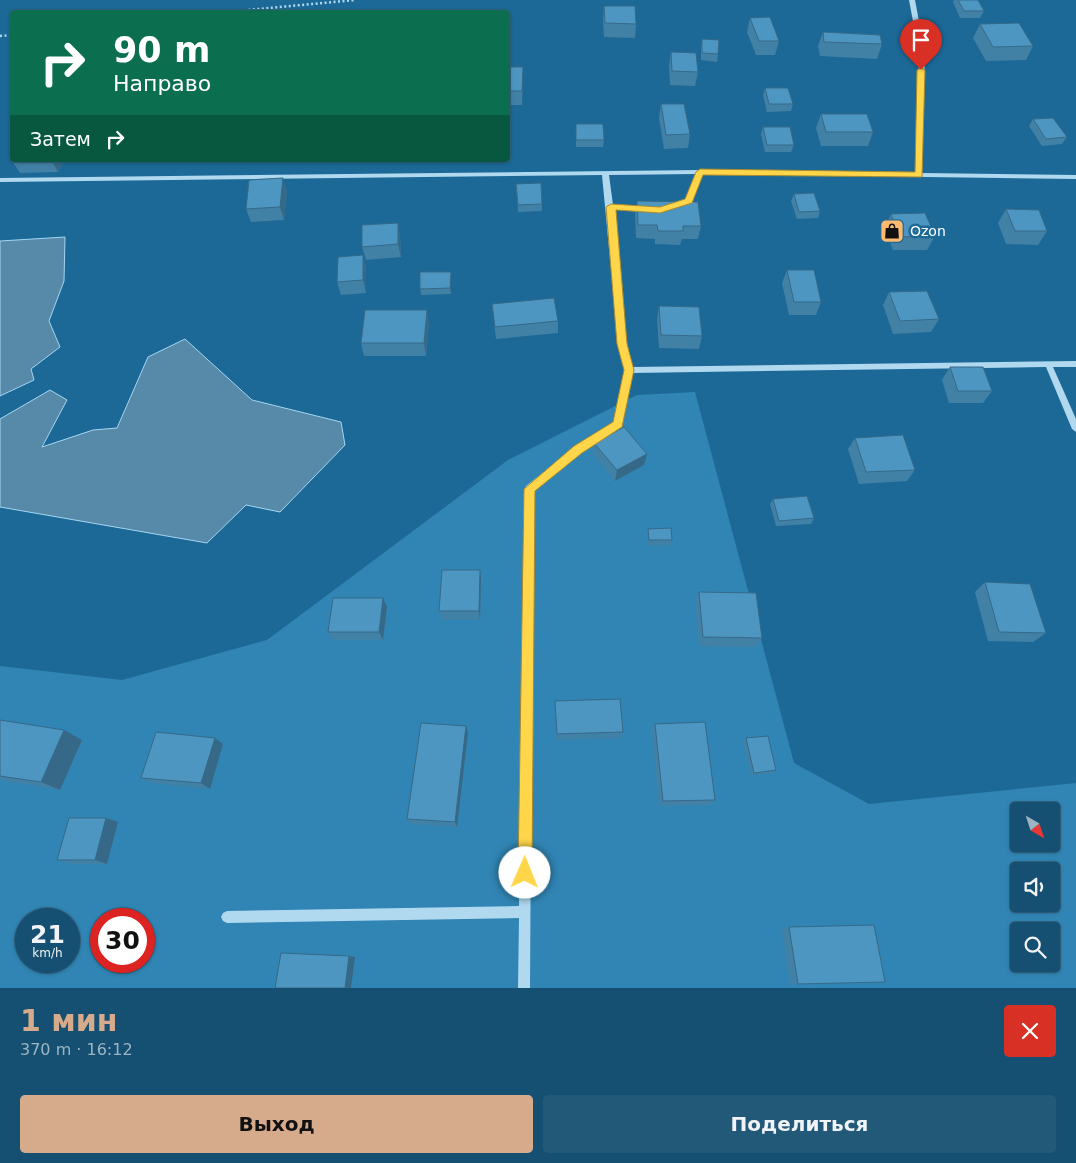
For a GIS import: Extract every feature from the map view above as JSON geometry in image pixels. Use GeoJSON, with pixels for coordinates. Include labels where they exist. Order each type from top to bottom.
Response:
{"type":"FeatureCollection","features":[{"type":"Feature","properties":{"kind":"street"},"geometry":{"type":"LineString","coordinates":[[912,0],[922,53],[919,175]]}},
{"type":"Feature","properties":{"kind":"street"},"geometry":{"type":"LineString","coordinates":[[667,208],[689,201],[700,172]]}},
{"type":"Feature","properties":{"kind":"street"},"geometry":{"type":"LineString","coordinates":[[0,180],[700,172],[1076,177]]}},
{"type":"Feature","properties":{"kind":"street"},"geometry":{"type":"LineString","coordinates":[[524,988],[529,489],[578,449],[618,424],[629,370],[622,344],[611,207],[605,173]]}},
{"type":"Feature","properties":{"kind":"street"},"geometry":{"type":"LineString","coordinates":[[611,207],[650,209]]}},
{"type":"Feature","properties":{"kind":"street"},"geometry":{"type":"LineString","coordinates":[[1048,364],[1076,430]]}},
{"type":"Feature","properties":{"kind":"street"},"geometry":{"type":"LineString","coordinates":[[629,370],[1076,364]]}},
{"type":"Feature","properties":{"kind":"street"},"geometry":{"type":"LineString","coordinates":[[227,917],[524,912]]}},
{"type":"Feature","properties":{"kind":"path"},"geometry":{"type":"LineString","coordinates":[[248,10],[355,0]]}},
{"type":"Feature","properties":{"kind":"shaded area"},"geometry":{"type":"Polygon","coordinates":[[[65,237],[64,281],[49,321],[60,347],[31,369],[34,380],[0,396],[0,241],[65,237]]]}},
{"type":"Feature","properties":{"kind":"shaded area"},"geometry":{"type":"Polygon","coordinates":[[[185,339],[252,400],[341,422],[345,445],[280,512],[246,505],[207,543],[0,507],[0,419],[50,390],[67,400],[42,447],[93,430],[117,428],[148,357],[185,339]]]}},
{"type":"Feature","properties":{"kind":"shaded area"},"geometry":{"type":"Polygon","coordinates":[[[695,392],[794,763],[869,804],[1076,783],[1076,988],[0,988],[0,666],[122,680],[267,640],[508,460],[637,395],[695,392]]]}},
{"type":"Feature","properties":{"kind":"building"},"geometry":{"type":"Polygon","coordinates":[[[958,0],[978,0],[984,11],[964,11],[958,0]]]}},
{"type":"Feature","properties":{"kind":"building"},"geometry":{"type":"Polygon","coordinates":[[[604,6],[635,6],[636,24],[605,23],[604,6]]]}},
{"type":"Feature","properties":{"kind":"building"},"geometry":{"type":"Polygon","coordinates":[[[770,17],[779,41],[759,41],[750,18],[770,17]]]}},
{"type":"Feature","properties":{"kind":"building"},"geometry":{"type":"Polygon","coordinates":[[[1019,23],[1033,46],[993,47],[980,24],[1019,23]]]}},
{"type":"Feature","properties":{"kind":"building"},"geometry":{"type":"Polygon","coordinates":[[[823,32],[880,35],[882,44],[824,42],[823,32]]]}},
{"type":"Feature","properties":{"kind":"building"},"geometry":{"type":"Polygon","coordinates":[[[702,39],[719,40],[718,54],[702,53],[702,39]]]}},
{"type":"Feature","properties":{"kind":"building"},"geometry":{"type":"Polygon","coordinates":[[[671,52],[696,53],[698,72],[672,71],[671,52]]]}},
{"type":"Feature","properties":{"kind":"building"},"geometry":{"type":"Polygon","coordinates":[[[510,67],[523,67],[522,91],[510,91],[510,67]]]}},
{"type":"Feature","properties":{"kind":"building"},"geometry":{"type":"Polygon","coordinates":[[[765,88],[788,88],[793,104],[769,104],[765,88]]]}},
{"type":"Feature","properties":{"kind":"building"},"geometry":{"type":"Polygon","coordinates":[[[661,104],[684,104],[690,134],[666,135],[661,104]]]}},
{"type":"Feature","properties":{"kind":"building"},"geometry":{"type":"Polygon","coordinates":[[[821,114],[867,114],[873,132],[826,132],[821,114]]]}},
{"type":"Feature","properties":{"kind":"building"},"geometry":{"type":"Polygon","coordinates":[[[1053,118],[1067,137],[1046,139],[1033,119],[1053,118]]]}},
{"type":"Feature","properties":{"kind":"building"},"geometry":{"type":"Polygon","coordinates":[[[576,124],[603,124],[604,140],[576,140],[576,124]]]}},
{"type":"Feature","properties":{"kind":"building"},"geometry":{"type":"Polygon","coordinates":[[[763,127],[790,127],[794,145],[767,145],[763,127]]]}},
{"type":"Feature","properties":{"kind":"building"},"geometry":{"type":"Polygon","coordinates":[[[283,178],[280,207],[246,209],[249,180],[283,178]]]}},
{"type":"Feature","properties":{"kind":"building"},"geometry":{"type":"Polygon","coordinates":[[[541,183],[542,204],[518,205],[516,184],[541,183]]]}},
{"type":"Feature","properties":{"kind":"building"},"geometry":{"type":"Polygon","coordinates":[[[814,193],[820,211],[799,212],[794,194],[814,193]]]}},
{"type":"Feature","properties":{"kind":"building"},"geometry":{"type":"Polygon","coordinates":[[[637,201],[698,202],[701,226],[683,226],[683,231],[658,231],[657,225],[638,225],[637,201]]]}},
{"type":"Feature","properties":{"kind":"building"},"geometry":{"type":"Polygon","coordinates":[[[1006,209],[1039,210],[1047,231],[1015,231],[1006,209]]]}},
{"type":"Feature","properties":{"kind":"building"},"geometry":{"type":"Polygon","coordinates":[[[925,213],[935,236],[899,237],[891,214],[925,213]]]}},
{"type":"Feature","properties":{"kind":"building"},"geometry":{"type":"Polygon","coordinates":[[[398,223],[398,244],[362,247],[362,225],[398,223]]]}},
{"type":"Feature","properties":{"kind":"building"},"geometry":{"type":"Polygon","coordinates":[[[363,255],[363,280],[337,282],[338,257],[363,255]]]}},
{"type":"Feature","properties":{"kind":"building"},"geometry":{"type":"Polygon","coordinates":[[[787,270],[814,270],[821,302],[794,302],[787,270]]]}},
{"type":"Feature","properties":{"kind":"building"},"geometry":{"type":"Polygon","coordinates":[[[420,272],[451,272],[450,288],[420,289],[420,272]]]}},
{"type":"Feature","properties":{"kind":"building"},"geometry":{"type":"Polygon","coordinates":[[[927,291],[939,319],[900,321],[889,292],[927,291]]]}},
{"type":"Feature","properties":{"kind":"building"},"geometry":{"type":"Polygon","coordinates":[[[554,298],[558,321],[495,327],[492,304],[554,298]]]}},
{"type":"Feature","properties":{"kind":"building"},"geometry":{"type":"Polygon","coordinates":[[[659,306],[699,307],[702,336],[661,335],[659,306]]]}},
{"type":"Feature","properties":{"kind":"building"},"geometry":{"type":"Polygon","coordinates":[[[365,310],[427,310],[424,343],[361,343],[365,310]]]}},
{"type":"Feature","properties":{"kind":"building"},"geometry":{"type":"Polygon","coordinates":[[[950,367],[983,367],[992,391],[958,391],[950,367]]]}},
{"type":"Feature","properties":{"kind":"building"},"geometry":{"type":"Polygon","coordinates":[[[624,427],[647,454],[617,470],[594,443],[624,427]]]}},
{"type":"Feature","properties":{"kind":"building"},"geometry":{"type":"Polygon","coordinates":[[[903,435],[915,470],[866,472],[855,438],[903,435]]]}},
{"type":"Feature","properties":{"kind":"building"},"geometry":{"type":"Polygon","coordinates":[[[807,496],[814,518],[779,521],[773,499],[807,496]]]}},
{"type":"Feature","properties":{"kind":"building"},"geometry":{"type":"Polygon","coordinates":[[[671,528],[672,540],[649,540],[648,529],[671,528]]]}},
{"type":"Feature","properties":{"kind":"building"},"geometry":{"type":"Polygon","coordinates":[[[442,570],[480,570],[479,611],[439,611],[442,570]]]}},
{"type":"Feature","properties":{"kind":"building"},"geometry":{"type":"Polygon","coordinates":[[[985,582],[1030,584],[1046,633],[999,632],[985,582]]]}},
{"type":"Feature","properties":{"kind":"building"},"geometry":{"type":"Polygon","coordinates":[[[699,592],[756,593],[762,638],[703,637],[699,592]]]}},
{"type":"Feature","properties":{"kind":"building"},"geometry":{"type":"Polygon","coordinates":[[[333,598],[383,598],[379,632],[328,632],[333,598]]]}},
{"type":"Feature","properties":{"kind":"building"},"geometry":{"type":"Polygon","coordinates":[[[620,699],[623,732],[557,734],[555,701],[620,699]]]}},
{"type":"Feature","properties":{"kind":"building"},"geometry":{"type":"Polygon","coordinates":[[[0,720],[64,730],[41,782],[0,776],[0,720]]]}},
{"type":"Feature","properties":{"kind":"building"},"geometry":{"type":"Polygon","coordinates":[[[705,722],[715,800],[663,801],[655,724],[705,722]]]}},
{"type":"Feature","properties":{"kind":"building"},"geometry":{"type":"Polygon","coordinates":[[[421,723],[466,726],[455,822],[407,819],[421,723]]]}},
{"type":"Feature","properties":{"kind":"building"},"geometry":{"type":"Polygon","coordinates":[[[156,732],[215,738],[201,783],[141,778],[156,732]]]}},
{"type":"Feature","properties":{"kind":"building"},"geometry":{"type":"Polygon","coordinates":[[[768,736],[776,770],[754,773],[746,738],[768,736]]]}},
{"type":"Feature","properties":{"kind":"building"},"geometry":{"type":"Polygon","coordinates":[[[69,818],[106,818],[95,860],[57,860],[69,818]]]}},
{"type":"Feature","properties":{"kind":"building"},"geometry":{"type":"Polygon","coordinates":[[[874,925],[885,982],[798,984],[789,927],[874,925]]]}},
{"type":"Feature","properties":{"kind":"building"},"geometry":{"type":"Polygon","coordinates":[[[281,953],[349,956],[345,988],[275,988],[281,953]]]}},
{"type":"Feature","properties":{"kind":"place","name":"Ozon"},"geometry":{"type":"Point","coordinates":[892,231]}},
{"type":"Feature","properties":{"kind":"route"},"geometry":{"type":"LineString","coordinates":[[525,873],[529,489],[578,449],[618,424],[629,370],[622,344],[611,207],[660,210],[689,201],[700,172],[919,175],[921,70]]}}]}
